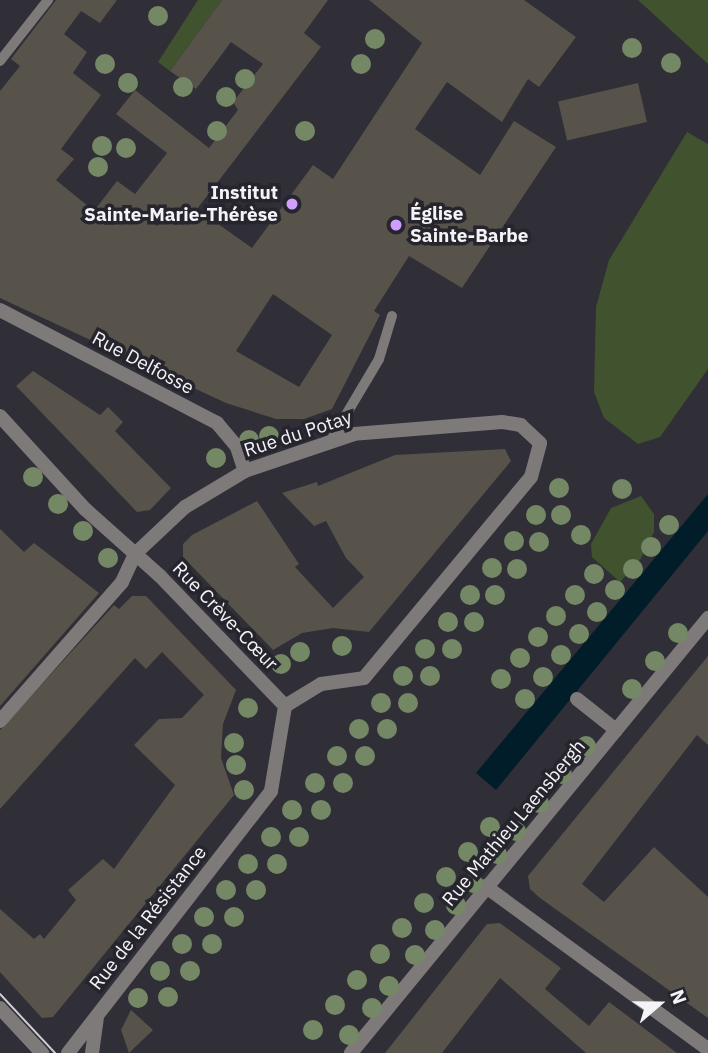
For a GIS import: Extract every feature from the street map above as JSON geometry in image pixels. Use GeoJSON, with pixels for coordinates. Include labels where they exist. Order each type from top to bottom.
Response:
{"type":"FeatureCollection","features":[{"type":"Feature","properties":{"kind":"street","name":"Rue Delfosse"},"geometry":{"type":"LineString","coordinates":[[0,310],[217,423],[237,447],[245,471]]}},
{"type":"Feature","properties":{"kind":"street","name":"Rue Crève-Cœur"},"geometry":{"type":"LineString","coordinates":[[0,415],[85,509],[135,554],[285,706]]}},
{"type":"Feature","properties":{"kind":"street","name":"Rue du Potay"},"geometry":{"type":"LineString","coordinates":[[0,721],[122,582],[135,554],[185,507],[245,471],[331,440],[436,425],[521,425],[540,443],[531,477],[380,659],[364,678],[321,684],[285,706]]}},
{"type":"Feature","properties":{"kind":"street","name":"Rue Mathieu Laensbergh"},"geometry":{"type":"LineString","coordinates":[[351,1053],[485,886],[708,618]]}},
{"type":"Feature","properties":{"kind":"street"},"geometry":{"type":"LineString","coordinates":[[577,699],[616,730]]}},
{"type":"Feature","properties":{"kind":"street","name":"Rue de la Résistance"},"geometry":{"type":"LineString","coordinates":[[68,1053],[97,1018],[114,988],[259,807],[274,779],[285,706]]}},
{"type":"Feature","properties":{"kind":"street"},"geometry":{"type":"LineString","coordinates":[[485,886],[708,1049]]}},
{"type":"Feature","properties":{"kind":"street"},"geometry":{"type":"LineString","coordinates":[[0,1008],[42,1053]]}},
{"type":"Feature","properties":{"kind":"street"},"geometry":{"type":"LineString","coordinates":[[92,1053],[97,1018]]}},
{"type":"Feature","properties":{"kind":"lane"},"geometry":{"type":"LineString","coordinates":[[0,61],[48,0]]}},
{"type":"Feature","properties":{"kind":"lane"},"geometry":{"type":"LineString","coordinates":[[331,440],[379,359],[392,316]]}},
{"type":"Feature","properties":{"kind":"green space"},"geometry":{"type":"Polygon","coordinates":[[[198,0],[222,0],[170,71],[158,62],[198,0]]]}},
{"type":"Feature","properties":{"kind":"green space"},"geometry":{"type":"Polygon","coordinates":[[[638,0],[708,0],[708,64],[638,0]]]}},
{"type":"Feature","properties":{"kind":"green space"},"geometry":{"type":"Polygon","coordinates":[[[687,132],[708,144],[708,369],[660,437],[638,444],[604,418],[594,392],[596,307],[609,260],[687,132]]]}},
{"type":"Feature","properties":{"kind":"green space"},"geometry":{"type":"Polygon","coordinates":[[[641,496],[654,514],[654,532],[640,560],[620,582],[592,557],[591,544],[611,508],[641,496]]]}},
{"type":"Feature","properties":{"kind":"water"},"geometry":{"type":"Polygon","coordinates":[[[708,494],[708,531],[496,790],[476,773],[708,494]]]}},
{"type":"Feature","properties":{"kind":"building"},"geometry":{"type":"Polygon","coordinates":[[[56,0],[117,0],[100,23],[81,11],[64,34],[87,52],[73,73],[101,95],[61,149],[74,159],[56,180],[94,211],[117,181],[135,194],[167,153],[116,114],[135,90],[209,148],[238,110],[233,102],[263,64],[231,42],[196,89],[170,71],[222,0],[328,0],[304,33],[321,47],[197,209],[252,248],[313,165],[333,179],[422,43],[369,0],[524,0],[576,37],[539,87],[528,79],[502,122],[447,82],[415,129],[480,175],[514,121],[556,147],[462,288],[409,256],[374,311],[380,315],[332,409],[304,419],[276,419],[226,403],[0,298],[0,91],[20,66],[11,59],[56,0]],[[273,294],[236,351],[299,387],[332,335],[273,294]]]}},
{"type":"Feature","properties":{"kind":"building"},"geometry":{"type":"Polygon","coordinates":[[[638,83],[647,122],[567,140],[558,101],[638,83]]]}},
{"type":"Feature","properties":{"kind":"building"},"geometry":{"type":"Polygon","coordinates":[[[33,371],[100,415],[108,407],[123,422],[115,431],[171,488],[150,510],[137,512],[16,386],[33,371]]]}},
{"type":"Feature","properties":{"kind":"building"},"geometry":{"type":"Polygon","coordinates":[[[505,449],[511,461],[369,632],[333,628],[302,633],[273,650],[183,557],[183,544],[192,535],[257,501],[299,564],[295,567],[333,608],[364,577],[346,558],[326,521],[314,526],[282,493],[317,482],[318,486],[395,455],[505,449]]]}},
{"type":"Feature","properties":{"kind":"building"},"geometry":{"type":"Polygon","coordinates":[[[0,529],[24,552],[34,543],[99,593],[0,706],[0,529]]]}},
{"type":"Feature","properties":{"kind":"building"},"geometry":{"type":"Polygon","coordinates":[[[132,596],[146,596],[236,690],[223,724],[221,758],[234,795],[53,1017],[42,1018],[0,972],[0,909],[34,939],[40,934],[44,939],[76,900],[68,890],[103,859],[114,869],[175,785],[134,745],[159,719],[182,718],[204,695],[162,652],[146,669],[135,658],[0,809],[0,730],[114,605],[119,609],[132,596]]]}},
{"type":"Feature","properties":{"kind":"building"},"geometry":{"type":"Polygon","coordinates":[[[708,656],[708,745],[697,735],[582,884],[604,902],[654,847],[708,897],[708,1018],[540,898],[530,889],[528,876],[708,656]]]}},
{"type":"Feature","properties":{"kind":"building"},"geometry":{"type":"Polygon","coordinates":[[[500,923],[561,968],[545,989],[589,1026],[609,1002],[677,1053],[586,1053],[500,978],[442,1053],[385,1053],[487,924],[500,923]]]}},
{"type":"Feature","properties":{"kind":"building"},"geometry":{"type":"Polygon","coordinates":[[[131,1010],[153,1030],[129,1053],[121,1030],[131,1010]]]}},
{"type":"Feature","properties":{"kind":"tram line"},"geometry":{"type":"LineString","coordinates":[[0,994],[55,1053]]}},
{"type":"Feature","properties":{"kind":"place","name":"Institut Sainte-Marie-Thérèse"},"geometry":{"type":"Point","coordinates":[292,204]}},
{"type":"Feature","properties":{"kind":"place","name":"Église Sainte-Barbe"},"geometry":{"type":"Point","coordinates":[396,225]}}]}
